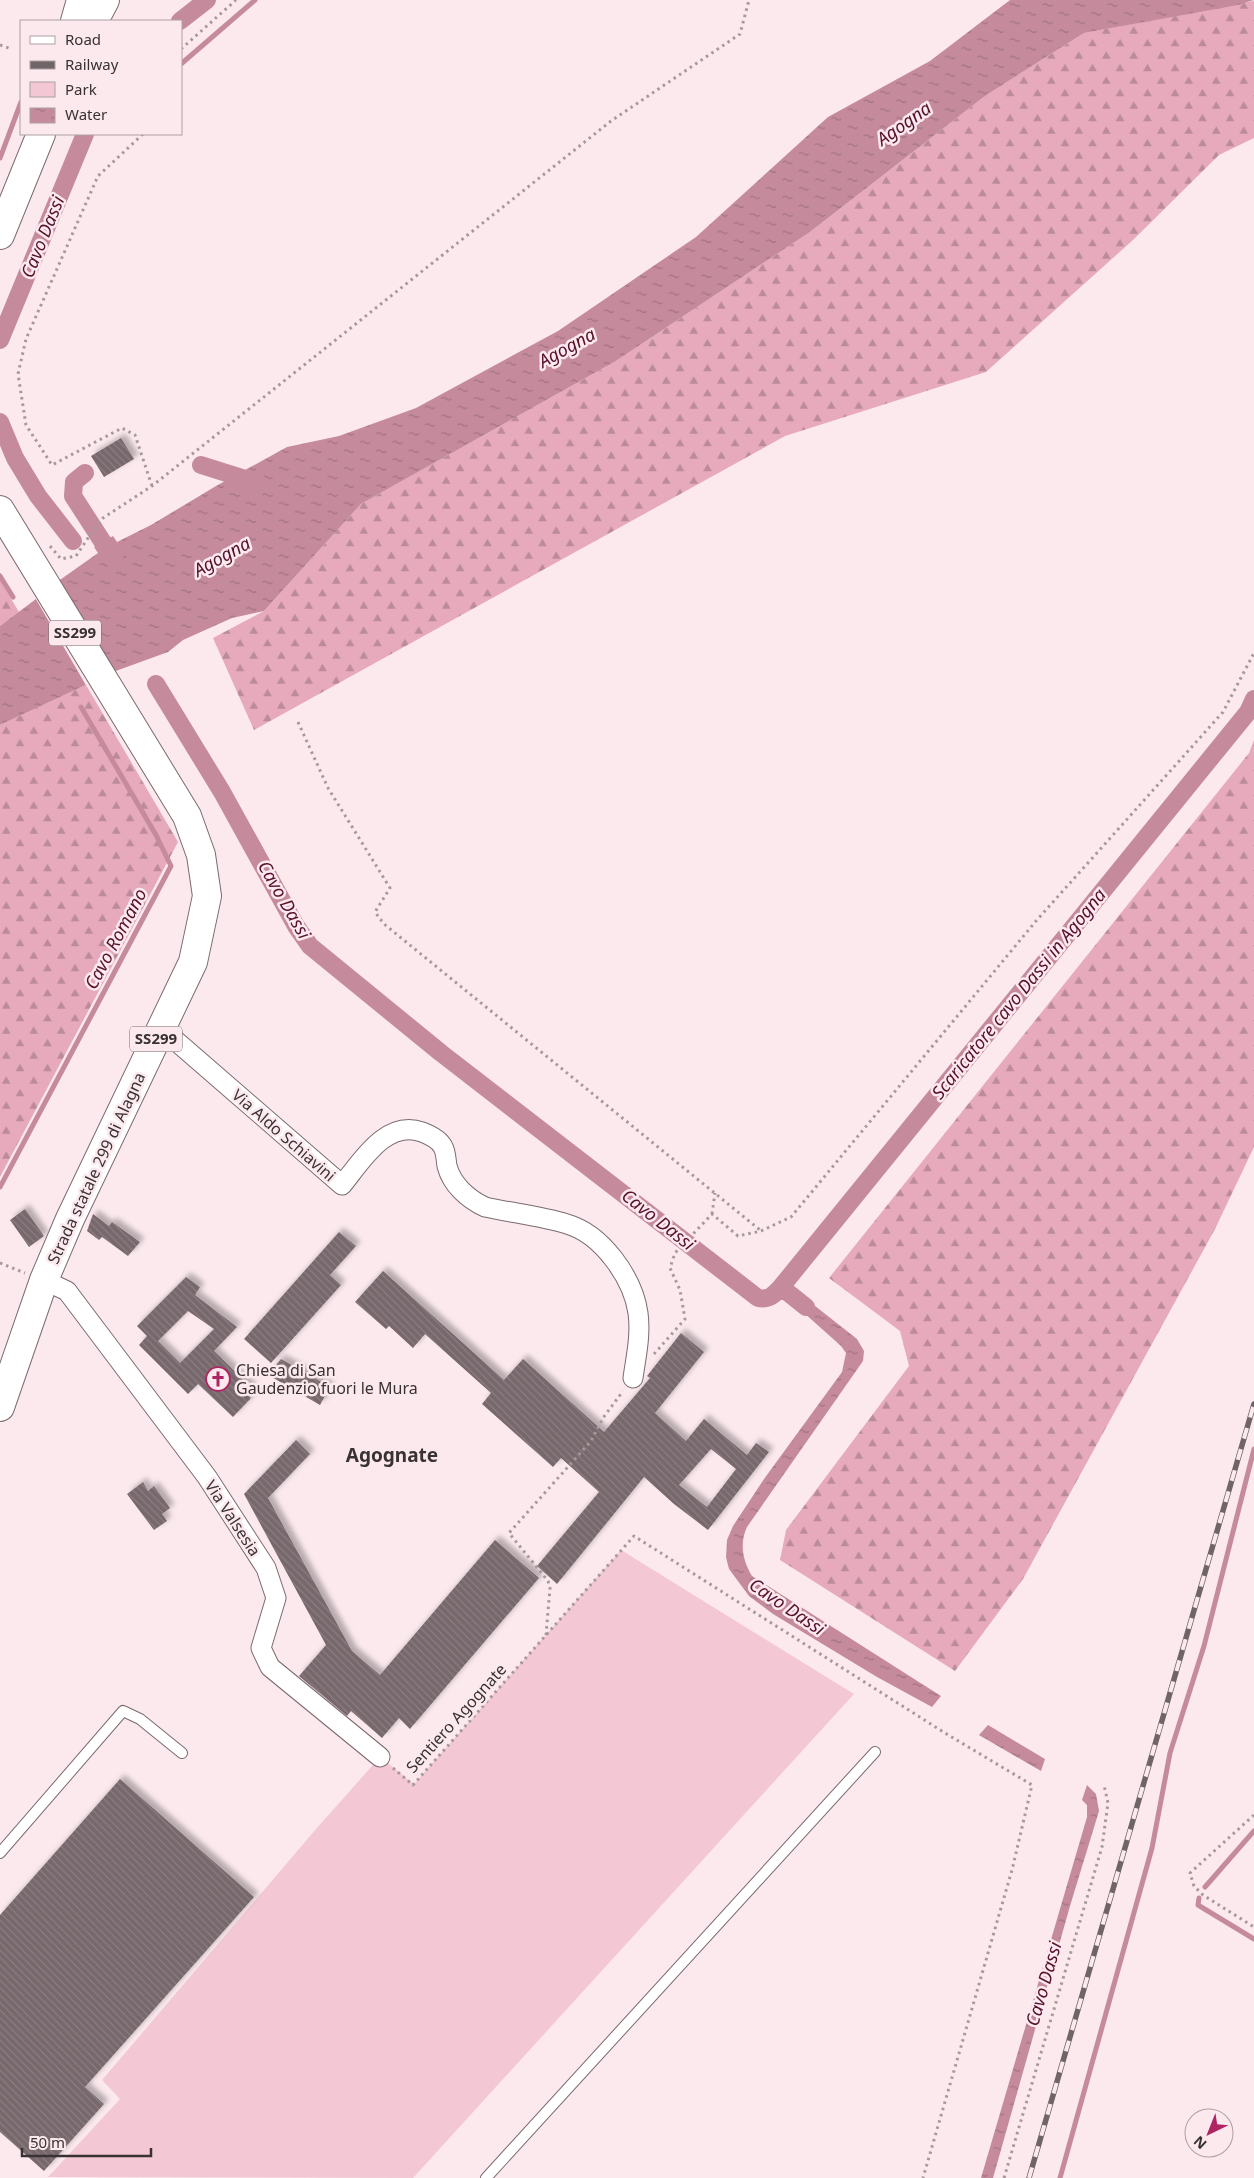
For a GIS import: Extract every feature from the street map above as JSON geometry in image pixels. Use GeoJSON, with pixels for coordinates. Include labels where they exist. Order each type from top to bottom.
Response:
{"type":"FeatureCollection","features":[{"type":"Feature","properties":{"kind":"main road"},"geometry":{"type":"LineString","coordinates":[[75,20],[81,0]]}},
{"type":"Feature","properties":{"kind":"main road"},"geometry":{"type":"LineString","coordinates":[[95,20],[105,0]]}},
{"type":"Feature","properties":{"kind":"main road"},"geometry":{"type":"LineString","coordinates":[[0,235],[41,135]]}},
{"type":"Feature","properties":{"kind":"main road","name":"Strada statale 299 di Alagna"},"geometry":{"type":"LineString","coordinates":[[0,510],[187,816],[201,855],[207,896],[202,927],[193,962],[70,1219],[44,1280],[0,1407]]}},
{"type":"Feature","properties":{"kind":"street","name":"Via Aldo Schiavini"},"geometry":{"type":"LineString","coordinates":[[161,1028],[342,1185],[380,1141],[398,1130],[414,1129],[431,1135],[443,1147],[448,1169],[455,1182],[465,1195],[484,1208],[568,1224],[586,1232],[602,1246],[618,1265],[627,1281],[638,1312],[639,1333],[633,1378]]}},
{"type":"Feature","properties":{"kind":"street","name":"Via Valsesia"},"geometry":{"type":"LineString","coordinates":[[44,1280],[67,1291],[207,1477],[266,1568],[276,1598],[261,1648],[270,1667],[380,1758]]}},
{"type":"Feature","properties":{"kind":"lane"},"geometry":{"type":"LineString","coordinates":[[0,1853],[122,1711],[140,1719],[182,1753]]}},
{"type":"Feature","properties":{"kind":"lane"},"geometry":{"type":"LineString","coordinates":[[486,2178],[875,1752]]}},
{"type":"Feature","properties":{"kind":"path"},"geometry":{"type":"LineString","coordinates":[[182,48],[236,0]]}},
{"type":"Feature","properties":{"kind":"path"},"geometry":{"type":"LineString","coordinates":[[44,540],[61,559],[76,556],[103,518],[152,486],[611,121],[740,34],[749,0]]}},
{"type":"Feature","properties":{"kind":"path"},"geometry":{"type":"LineString","coordinates":[[0,45],[12,49]]}},
{"type":"Feature","properties":{"kind":"path"},"geometry":{"type":"LineString","coordinates":[[142,135],[98,176],[26,339],[18,374],[26,425],[52,465],[122,428],[135,435],[152,486]]}},
{"type":"Feature","properties":{"kind":"path"},"geometry":{"type":"LineString","coordinates":[[712,1214],[738,1236],[761,1231],[791,1217],[1036,921],[1223,712],[1254,653]]}},
{"type":"Feature","properties":{"kind":"path"},"geometry":{"type":"LineString","coordinates":[[298,722],[328,788],[390,888],[375,912],[384,924],[761,1231]]}},
{"type":"Feature","properties":{"kind":"path"},"geometry":{"type":"LineString","coordinates":[[683,1243],[712,1214],[715,1193]]}},
{"type":"Feature","properties":{"kind":"path","name":"Sentiero Agognate"},"geometry":{"type":"LineString","coordinates":[[380,1758],[413,1784],[546,1635],[550,1604],[548,1581],[509,1533],[591,1441],[606,1413]]}},
{"type":"Feature","properties":{"kind":"path"},"geometry":{"type":"LineString","coordinates":[[1004,2178],[1102,1847],[1108,1804],[1104,1785]]}},
{"type":"Feature","properties":{"kind":"path"},"geometry":{"type":"LineString","coordinates":[[1254,1815],[1190,1873],[1194,1886],[1204,1895],[1254,1927]]}},
{"type":"Feature","properties":{"kind":"green space"},"geometry":{"type":"Polygon","coordinates":[[[1254,1],[1254,138],[1219,155],[1133,240],[986,372],[785,436],[254,730],[213,638],[264,611],[361,504],[616,361],[810,232],[985,96],[1084,33],[1254,1]]]}},
{"type":"Feature","properties":{"kind":"green space"},"geometry":{"type":"Polygon","coordinates":[[[0,580],[19,612],[0,626],[0,580]]]}},
{"type":"Feature","properties":{"kind":"green space"},"geometry":{"type":"Polygon","coordinates":[[[86,685],[178,842],[0,1177],[0,725],[86,685]]]}},
{"type":"Feature","properties":{"kind":"green space"},"geometry":{"type":"Polygon","coordinates":[[[1254,740],[1254,1147],[1215,1229],[1023,1579],[955,1671],[780,1560],[786,1530],[909,1366],[900,1331],[829,1278],[1249,753],[1254,740]]]}},
{"type":"Feature","properties":{"kind":"green space"},"geometry":{"type":"Polygon","coordinates":[[[621,1550],[854,1694],[413,2178],[48,2177],[120,2099],[102,2080],[316,1829],[380,1757],[414,1784],[621,1550]]]}},
{"type":"Feature","properties":{"kind":"water","name":"Agogna"},"geometry":{"type":"Polygon","coordinates":[[[1010,0],[1254,0],[1238,5],[1084,33],[985,96],[810,232],[616,361],[361,504],[264,611],[232,618],[183,640],[168,652],[113,672],[57,582],[98,553],[94,547],[113,536],[117,542],[151,525],[287,447],[339,436],[416,408],[558,331],[696,237],[828,117],[930,61],[1010,0]]]}},
{"type":"Feature","properties":{"kind":"water"},"geometry":{"type":"Polygon","coordinates":[[[36,599],[86,685],[0,725],[0,626],[36,599]]]}},
{"type":"Feature","properties":{"kind":"water"},"geometry":{"type":"Polygon","coordinates":[[[791,1287],[857,1339],[864,1351],[863,1361],[747,1527],[743,1540],[746,1564],[752,1576],[941,1696],[932,1707],[877,1677],[773,1614],[749,1596],[729,1569],[726,1557],[727,1540],[733,1526],[764,1479],[842,1372],[846,1353],[841,1346],[784,1295],[791,1287]]]}},
{"type":"Feature","properties":{"kind":"water"},"geometry":{"type":"Polygon","coordinates":[[[988,1725],[1045,1759],[1041,1771],[979,1735],[988,1725]]]}},
{"type":"Feature","properties":{"kind":"water"},"geometry":{"type":"Polygon","coordinates":[[[1087,1785],[1096,1794],[1099,1811],[993,2178],[981,2178],[1087,1817],[1087,1805],[1082,1800],[1087,1785]]]}},
{"type":"Feature","properties":{"kind":"pier"},"geometry":{"type":"Polygon","coordinates":[[[38,597],[89,683],[86,685],[36,599],[38,597]]]}},
{"type":"Feature","properties":{"kind":"building"},"geometry":{"type":"Polygon","coordinates":[[[121,438],[134,459],[104,477],[91,456],[121,438]]]}},
{"type":"Feature","properties":{"kind":"building"},"geometry":{"type":"Polygon","coordinates":[[[25,1209],[44,1236],[29,1247],[10,1220],[25,1209]]]}},
{"type":"Feature","properties":{"kind":"building"},"geometry":{"type":"Polygon","coordinates":[[[93,1214],[109,1226],[112,1222],[140,1242],[128,1256],[102,1237],[99,1240],[87,1231],[93,1214]]]}},
{"type":"Feature","properties":{"kind":"building"},"geometry":{"type":"Polygon","coordinates":[[[339,1232],[356,1246],[330,1275],[341,1285],[271,1363],[244,1339],[339,1232]]]}},
{"type":"Feature","properties":{"kind":"building"},"geometry":{"type":"Polygon","coordinates":[[[383,1271],[504,1380],[523,1359],[604,1432],[650,1378],[647,1376],[681,1333],[704,1352],[655,1413],[686,1441],[704,1419],[747,1455],[756,1443],[769,1452],[708,1530],[674,1504],[644,1477],[557,1584],[537,1566],[599,1492],[561,1458],[553,1467],[482,1404],[491,1393],[425,1334],[413,1348],[389,1326],[386,1329],[355,1302],[383,1271]],[[711,1449],[679,1485],[707,1507],[736,1469],[711,1449]]]}},
{"type":"Feature","properties":{"kind":"building"},"geometry":{"type":"Polygon","coordinates":[[[186,1277],[200,1287],[195,1295],[237,1327],[214,1351],[253,1389],[248,1395],[251,1398],[233,1417],[198,1384],[188,1394],[139,1345],[147,1336],[137,1326],[186,1277]],[[188,1311],[158,1341],[180,1363],[214,1329],[188,1311]]]}},
{"type":"Feature","properties":{"kind":"building"},"geometry":{"type":"Polygon","coordinates":[[[281,1359],[330,1387],[320,1405],[268,1375],[281,1359]]]}},
{"type":"Feature","properties":{"kind":"building"},"geometry":{"type":"Polygon","coordinates":[[[296,1440],[310,1454],[268,1498],[352,1651],[380,1675],[495,1540],[539,1578],[410,1729],[399,1718],[382,1738],[351,1711],[347,1716],[299,1676],[326,1645],[244,1494],[296,1440]]]}},
{"type":"Feature","properties":{"kind":"building"},"geometry":{"type":"Polygon","coordinates":[[[143,1482],[148,1491],[154,1486],[170,1508],[162,1514],[167,1521],[154,1530],[127,1494],[143,1482]]]}},
{"type":"Feature","properties":{"kind":"building"},"geometry":{"type":"Polygon","coordinates":[[[120,1779],[254,1897],[85,2087],[104,2104],[44,2171],[0,2132],[0,1915],[120,1779]]]}},
{"type":"Feature","properties":{"kind":"waterway","name":"Cavo Dassi"},"geometry":{"type":"LineString","coordinates":[[181,20],[207,0]]}},
{"type":"Feature","properties":{"kind":"waterway","name":"Cavo Romano"},"geometry":{"type":"LineString","coordinates":[[182,63],[255,0]]}},
{"type":"Feature","properties":{"kind":"waterway","name":"Cavo Romano"},"geometry":{"type":"LineString","coordinates":[[0,158],[20,105]]}},
{"type":"Feature","properties":{"kind":"waterway","name":"Cavo Dassi"},"geometry":{"type":"LineString","coordinates":[[0,340],[85,135]]}},
{"type":"Feature","properties":{"kind":"waterway","name":"Cavo Dassi"},"geometry":{"type":"LineString","coordinates":[[0,422],[15,458],[38,496],[73,541]]}},
{"type":"Feature","properties":{"kind":"waterway"},"geometry":{"type":"LineString","coordinates":[[201,465],[258,483]]}},
{"type":"Feature","properties":{"kind":"waterway"},"geometry":{"type":"LineString","coordinates":[[85,473],[74,482],[73,496],[115,561]]}},
{"type":"Feature","properties":{"kind":"waterway","name":"Cavo Romano"},"geometry":{"type":"LineString","coordinates":[[0,576],[13,597]]}},
{"type":"Feature","properties":{"kind":"waterway","name":"Cavo Dassi"},"geometry":{"type":"LineString","coordinates":[[156,684],[222,792],[296,926],[310,946],[441,1053],[758,1298],[771,1296],[781,1287],[806,1307]]}},
{"type":"Feature","properties":{"kind":"waterway","name":"Scaricatore cavo Dassi in Agogna"},"geometry":{"type":"LineString","coordinates":[[781,1287],[1248,712],[1254,699]]}},
{"type":"Feature","properties":{"kind":"waterway","name":"Cavo Romano"},"geometry":{"type":"LineString","coordinates":[[0,1187],[171,866],[156,835],[81,707]]}},
{"type":"Feature","properties":{"kind":"waterway"},"geometry":{"type":"LineString","coordinates":[[1060,2178],[1152,1848],[1170,1753],[1204,1646],[1254,1449]]}},
{"type":"Feature","properties":{"kind":"waterway"},"geometry":{"type":"LineString","coordinates":[[1205,1887],[1254,1831]]}},
{"type":"Feature","properties":{"kind":"waterway"},"geometry":{"type":"LineString","coordinates":[[1199,1898],[1198,1905],[1254,1939]]}},
{"type":"Feature","properties":{"kind":"railway"},"geometry":{"type":"LineString","coordinates":[[1029,2178],[1254,1404]]}},
{"type":"Feature","properties":{"kind":"place","name":"Chiesa di San Gaudenzio fuori le Mura"},"geometry":{"type":"Point","coordinates":[218,1379]}},
{"type":"Feature","properties":{"kind":"district","name":"Agognate"},"geometry":{"type":"Point","coordinates":[392,1455]}}]}
